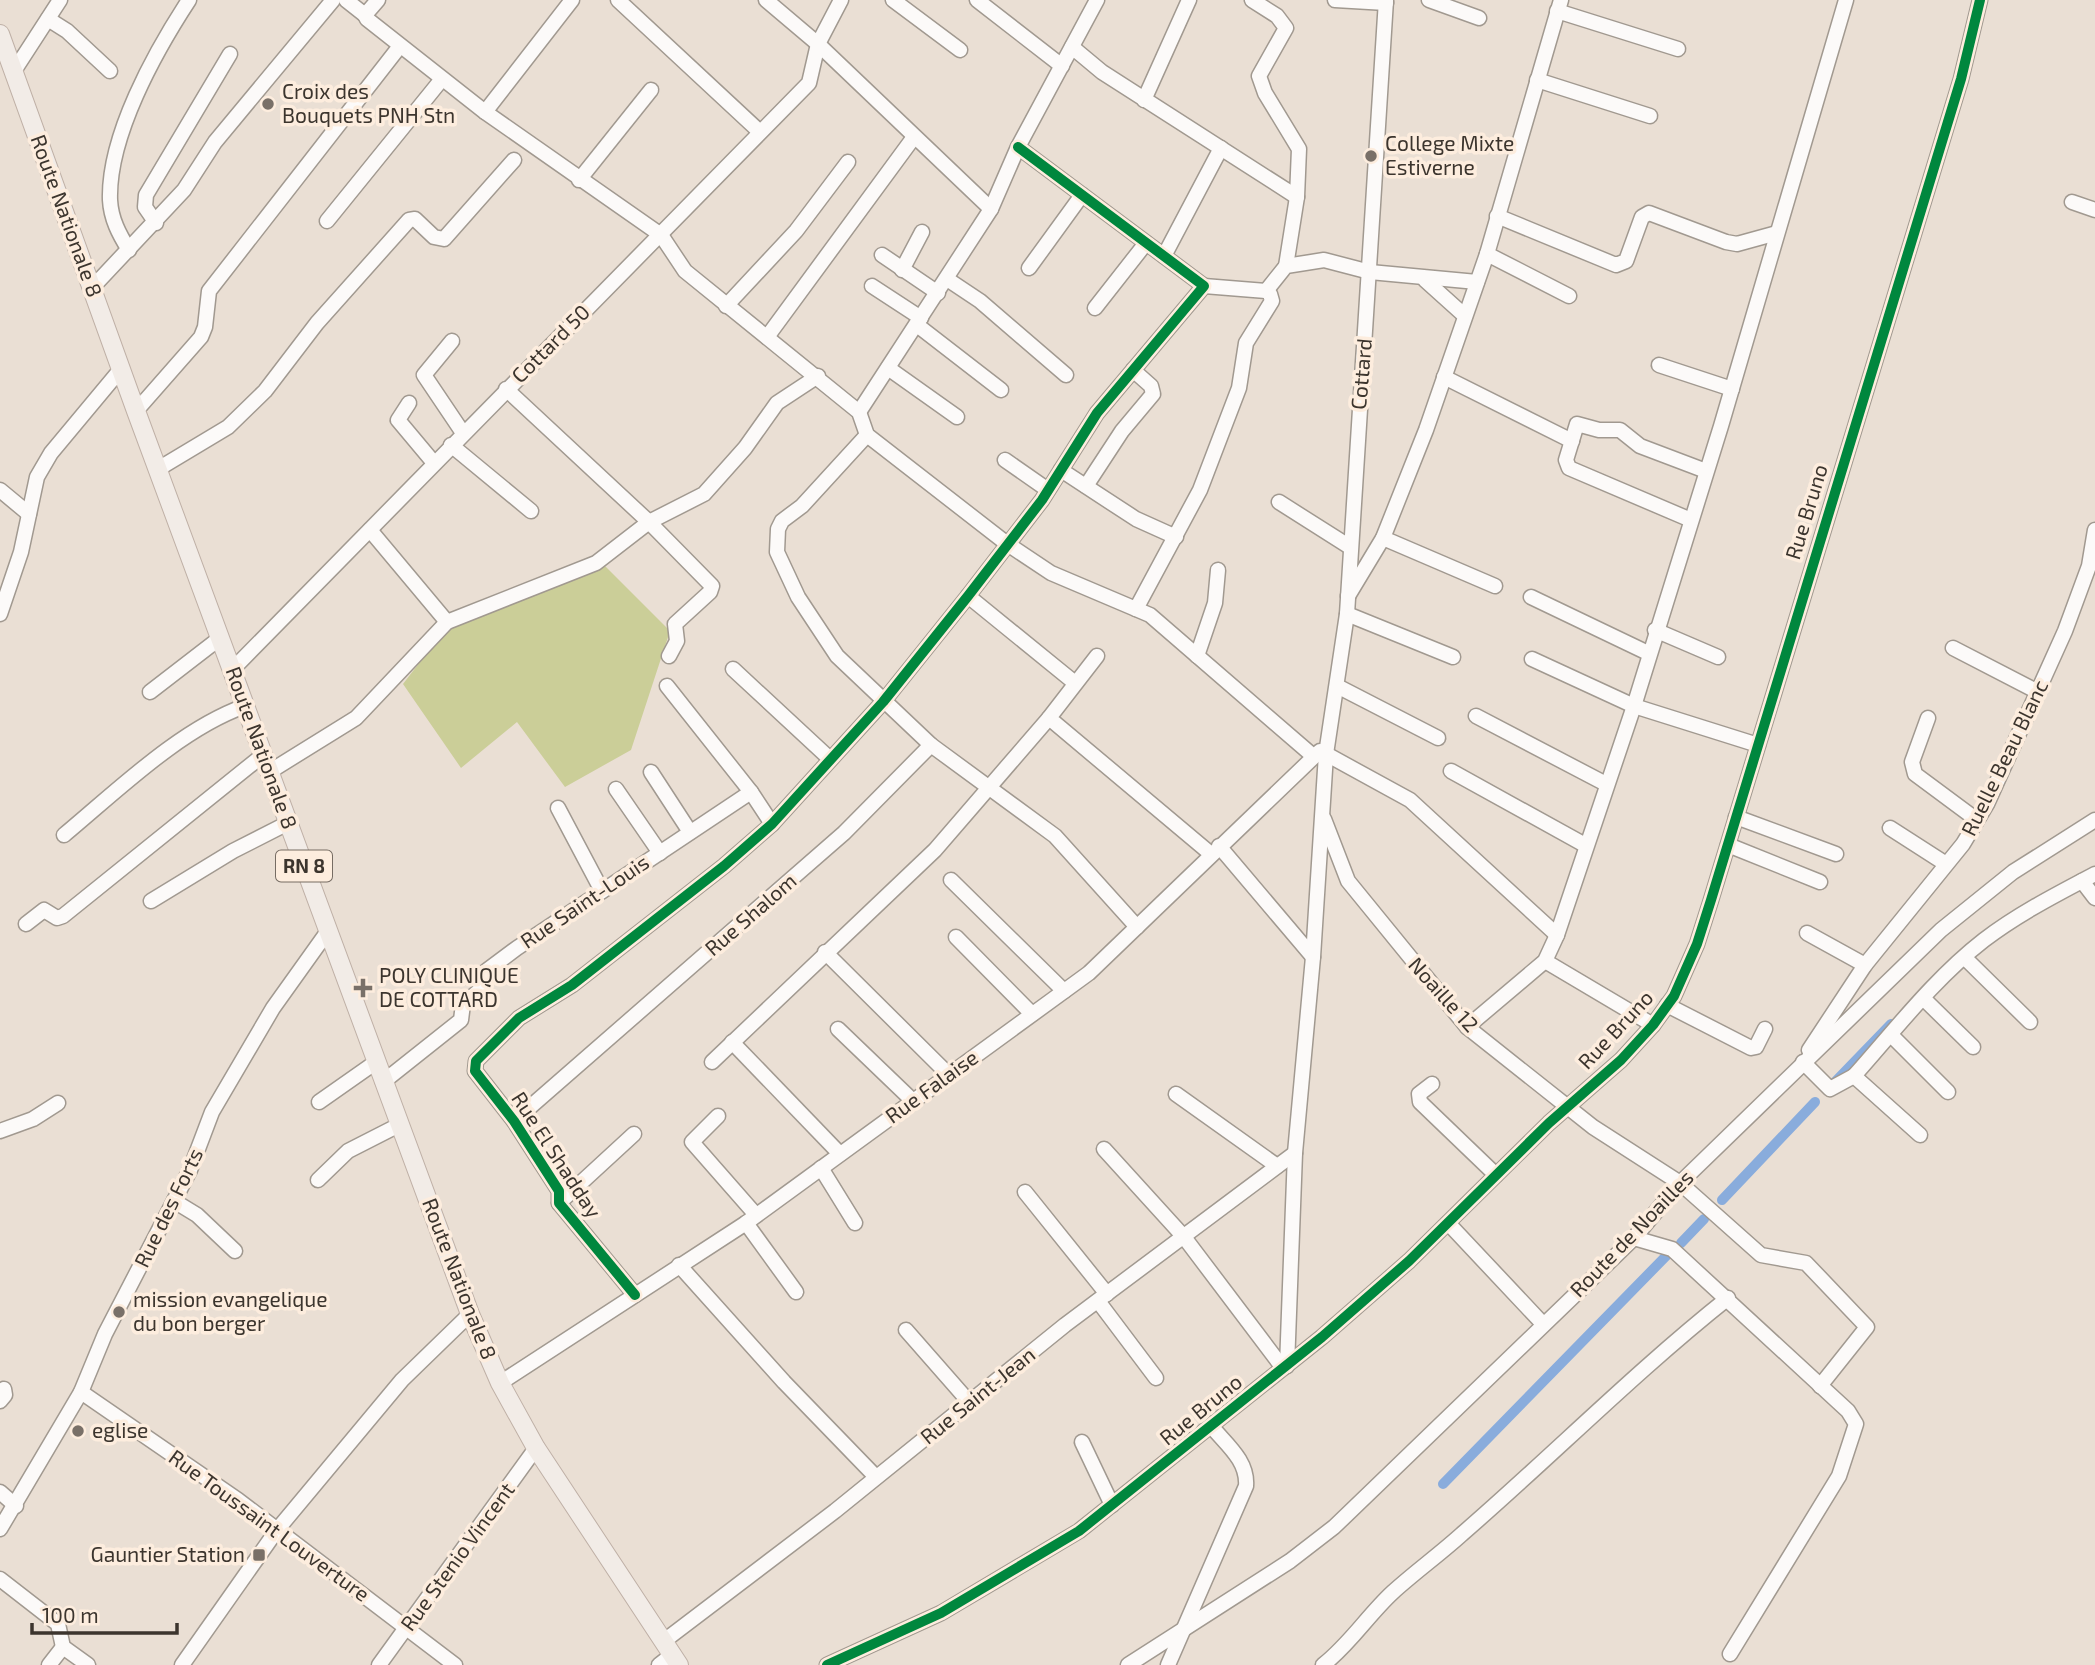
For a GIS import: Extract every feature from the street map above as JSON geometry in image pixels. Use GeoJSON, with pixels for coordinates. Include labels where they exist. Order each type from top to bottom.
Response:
{"type":"FeatureCollection","features":[{"type":"Feature","properties":{"kind":"main road","name":"Route Nationale 8"},"geometry":{"type":"LineString","coordinates":[[0,34],[91,289],[471,1314],[500,1383],[536,1448],[668,1656]]}},
{"type":"Feature","properties":{"kind":"street"},"geometry":{"type":"LineString","coordinates":[[14,71],[60,0]]}},
{"type":"Feature","properties":{"kind":"street"},"geometry":{"type":"LineString","coordinates":[[129,250],[114,220],[110,201],[112,175],[146,74],[189,0]]}},
{"type":"Feature","properties":{"kind":"street"},"geometry":{"type":"LineString","coordinates":[[91,289],[156,223],[184,190],[215,142],[333,0]]}},
{"type":"Feature","properties":{"kind":"street"},"geometry":{"type":"LineString","coordinates":[[346,0],[485,112],[660,235],[685,271],[818,376],[859,412],[867,435],[1006,543],[1051,573],[1160,622],[1197,656],[1322,752],[1410,800],[1557,934]]}},
{"type":"Feature","properties":{"kind":"street"},"geometry":{"type":"LineString","coordinates":[[365,15],[378,0]]}},
{"type":"Feature","properties":{"kind":"street"},"geometry":{"type":"LineString","coordinates":[[485,112],[572,0]]}},
{"type":"Feature","properties":{"kind":"street"},"geometry":{"type":"LineString","coordinates":[[618,0],[760,132]]}},
{"type":"Feature","properties":{"kind":"street"},"geometry":{"type":"LineString","coordinates":[[766,0],[818,44],[991,209]]}},
{"type":"Feature","properties":{"kind":"street","name":"Cottard 50"},"geometry":{"type":"LineString","coordinates":[[232,670],[809,83],[818,44],[841,0]]}},
{"type":"Feature","properties":{"kind":"street"},"geometry":{"type":"LineString","coordinates":[[893,0],[960,50]]}},
{"type":"Feature","properties":{"kind":"street"},"geometry":{"type":"LineString","coordinates":[[977,0],[1062,66]]}},
{"type":"Feature","properties":{"kind":"street"},"geometry":{"type":"LineString","coordinates":[[859,412],[991,209],[1018,147],[1097,0]]}},
{"type":"Feature","properties":{"kind":"street"},"geometry":{"type":"LineString","coordinates":[[1144,100],[1189,0]]}},
{"type":"Feature","properties":{"kind":"street"},"geometry":{"type":"LineString","coordinates":[[1252,0],[1277,16],[1286,28],[1259,76],[1276,113],[1297,144],[1297,197],[1286,266],[1266,292]]}},
{"type":"Feature","properties":{"kind":"street"},"geometry":{"type":"LineString","coordinates":[[1335,0],[1386,1]]}},
{"type":"Feature","properties":{"kind":"street"},"geometry":{"type":"LineString","coordinates":[[1429,0],[1479,18]]}},
{"type":"Feature","properties":{"kind":"street"},"geometry":{"type":"LineString","coordinates":[[1467,1027],[1545,961],[1557,934],[1634,706],[1655,630],[1732,389],[1846,0]]}},
{"type":"Feature","properties":{"kind":"street","name":"Rue Bruno"},"geometry":{"type":"LineString","coordinates":[[827,1665],[941,1613],[1079,1531],[1212,1427],[1409,1261],[1567,1106],[1620,1060],[1653,1025],[1667,1005],[1697,944],[1728,845],[1961,79],[1980,0]]}},
{"type":"Feature","properties":{"kind":"street","name":"Cottard"},"geometry":{"type":"LineString","coordinates":[[1285,1367],[1295,1153],[1313,957],[1322,814],[1322,752],[1337,686],[1347,614],[1386,1]]}},
{"type":"Feature","properties":{"kind":"street"},"geometry":{"type":"LineString","coordinates":[[1348,596],[1383,538],[1444,377],[1487,254],[1559,5],[1678,49]]}},
{"type":"Feature","properties":{"kind":"street"},"geometry":{"type":"LineString","coordinates":[[48,19],[67,31],[110,71]]}},
{"type":"Feature","properties":{"kind":"street"},"geometry":{"type":"LineString","coordinates":[[136,411],[201,337],[205,327],[208,291],[400,46]]}},
{"type":"Feature","properties":{"kind":"street"},"geometry":{"type":"LineString","coordinates":[[1072,47],[1102,72],[1297,197]]}},
{"type":"Feature","properties":{"kind":"street"},"geometry":{"type":"LineString","coordinates":[[156,223],[145,207],[146,195],[230,54]]}},
{"type":"Feature","properties":{"kind":"street"},"geometry":{"type":"LineString","coordinates":[[327,221],[442,79]]}},
{"type":"Feature","properties":{"kind":"street"},"geometry":{"type":"LineString","coordinates":[[1537,80],[1650,116]]}},
{"type":"Feature","properties":{"kind":"street"},"geometry":{"type":"LineString","coordinates":[[579,180],[651,90]]}},
{"type":"Feature","properties":{"kind":"street"},"geometry":{"type":"LineString","coordinates":[[767,337],[914,137]]}},
{"type":"Feature","properties":{"kind":"street"},"geometry":{"type":"LineString","coordinates":[[1018,147],[1203,286],[1266,292],[1270,294],[1272,301],[1246,343],[1239,388],[1200,490],[1136,609]]}},
{"type":"Feature","properties":{"kind":"street"},"geometry":{"type":"LineString","coordinates":[[1164,256],[1221,148]]}},
{"type":"Feature","properties":{"kind":"street"},"geometry":{"type":"LineString","coordinates":[[158,469],[222,431],[265,391],[317,323],[409,220],[415,219],[434,237],[444,239],[514,160]]}},
{"type":"Feature","properties":{"kind":"street"},"geometry":{"type":"LineString","coordinates":[[726,306],[796,230],[848,162]]}},
{"type":"Feature","properties":{"kind":"street"},"geometry":{"type":"LineString","coordinates":[[1029,268],[1082,195]]}},
{"type":"Feature","properties":{"kind":"street"},"geometry":{"type":"LineString","coordinates":[[2072,202],[2095,210]]}},
{"type":"Feature","properties":{"kind":"street"},"geometry":{"type":"LineString","coordinates":[[1497,216],[1616,265],[1626,261],[1642,217],[1649,213],[1737,244],[1777,233]]}},
{"type":"Feature","properties":{"kind":"street"},"geometry":{"type":"LineString","coordinates":[[902,270],[922,232]]}},
{"type":"Feature","properties":{"kind":"street"},"geometry":{"type":"LineString","coordinates":[[1095,308],[1146,243]]}},
{"type":"Feature","properties":{"kind":"street"},"geometry":{"type":"LineString","coordinates":[[1487,254],[1569,296]]}},
{"type":"Feature","properties":{"kind":"street"},"geometry":{"type":"LineString","coordinates":[[882,255],[938,293]]}},
{"type":"Feature","properties":{"kind":"street"},"geometry":{"type":"LineString","coordinates":[[1286,266],[1324,260],[1370,272],[1425,280],[1477,282]]}},
{"type":"Feature","properties":{"kind":"street"},"geometry":{"type":"LineString","coordinates":[[947,279],[980,301],[1066,375]]}},
{"type":"Feature","properties":{"kind":"street"},"geometry":{"type":"LineString","coordinates":[[1425,280],[1465,316]]}},
{"type":"Feature","properties":{"kind":"street"},"geometry":{"type":"LineString","coordinates":[[872,286],[1001,390]]}},
{"type":"Feature","properties":{"kind":"street"},"geometry":{"type":"LineString","coordinates":[[667,686],[751,792],[772,824],[883,702],[968,596],[1048,490],[1097,413],[1203,286]]}},
{"type":"Feature","properties":{"kind":"street"},"geometry":{"type":"LineString","coordinates":[[452,341],[424,374],[463,433]]}},
{"type":"Feature","properties":{"kind":"street"},"geometry":{"type":"LineString","coordinates":[[1659,365],[1732,389]]}},
{"type":"Feature","properties":{"kind":"street"},"geometry":{"type":"LineString","coordinates":[[888,368],[957,417]]}},
{"type":"Feature","properties":{"kind":"street"},"geometry":{"type":"LineString","coordinates":[[2,604],[29,514],[37,477],[51,453],[121,369]]}},
{"type":"Feature","properties":{"kind":"street"},"geometry":{"type":"LineString","coordinates":[[1086,486],[1122,431],[1153,394],[1151,386],[1133,370]]}},
{"type":"Feature","properties":{"kind":"street"},"geometry":{"type":"LineString","coordinates":[[269,772],[356,718],[447,622],[596,563],[649,522],[704,494],[746,448],[777,403],[818,376]]}},
{"type":"Feature","properties":{"kind":"street"},"geometry":{"type":"LineString","coordinates":[[1444,377],[1573,441]]}},
{"type":"Feature","properties":{"kind":"street"},"geometry":{"type":"LineString","coordinates":[[506,389],[649,522],[712,586],[710,592],[674,624],[677,641],[669,656]]}},
{"type":"Feature","properties":{"kind":"street"},"geometry":{"type":"LineString","coordinates":[[409,403],[398,421],[434,463]]}},
{"type":"Feature","properties":{"kind":"street"},"geometry":{"type":"LineString","coordinates":[[1691,520],[1569,468],[1566,460],[1579,423],[1599,430],[1616,429],[1640,446],[1706,471]]}},
{"type":"Feature","properties":{"kind":"street"},"geometry":{"type":"LineString","coordinates":[[867,435],[802,506],[782,521],[778,529],[777,552],[797,597],[824,639],[883,702],[931,745],[1055,836],[1137,927]]}},
{"type":"Feature","properties":{"kind":"street"},"geometry":{"type":"LineString","coordinates":[[451,445],[531,511]]}},
{"type":"Feature","properties":{"kind":"street"},"geometry":{"type":"LineString","coordinates":[[1005,460],[1048,490]]}},
{"type":"Feature","properties":{"kind":"street"},"geometry":{"type":"LineString","coordinates":[[1061,470],[1136,519],[1176,537]]}},
{"type":"Feature","properties":{"kind":"street"},"geometry":{"type":"LineString","coordinates":[[0,490],[29,514]]}},
{"type":"Feature","properties":{"kind":"street"},"geometry":{"type":"LineString","coordinates":[[1279,502],[1350,547]]}},
{"type":"Feature","properties":{"kind":"street"},"geometry":{"type":"LineString","coordinates":[[370,530],[447,622]]}},
{"type":"Feature","properties":{"kind":"street","name":"Ruelle Beau Blanc"},"geometry":{"type":"LineString","coordinates":[[1801,1064],[1865,965],[1946,864],[1977,820],[2038,692],[2089,566],[2095,530]]}},
{"type":"Feature","properties":{"kind":"street"},"geometry":{"type":"LineString","coordinates":[[1383,538],[1495,586]]}},
{"type":"Feature","properties":{"kind":"street"},"geometry":{"type":"LineString","coordinates":[[1197,656],[1215,603],[1218,570]]}},
{"type":"Feature","properties":{"kind":"street"},"geometry":{"type":"LineString","coordinates":[[968,596],[1075,683]]}},
{"type":"Feature","properties":{"kind":"street"},"geometry":{"type":"LineString","coordinates":[[1531,597],[1648,653]]}},
{"type":"Feature","properties":{"kind":"street"},"geometry":{"type":"LineString","coordinates":[[1347,614],[1453,657]]}},
{"type":"Feature","properties":{"kind":"street"},"geometry":{"type":"LineString","coordinates":[[1655,630],[1718,657]]}},
{"type":"Feature","properties":{"kind":"street"},"geometry":{"type":"LineString","coordinates":[[150,692],[220,638]]}},
{"type":"Feature","properties":{"kind":"street"},"geometry":{"type":"LineString","coordinates":[[1953,648],[2038,692]]}},
{"type":"Feature","properties":{"kind":"street"},"geometry":{"type":"LineString","coordinates":[[712,1062],[935,850],[1049,718],[1097,656]]}},
{"type":"Feature","properties":{"kind":"street"},"geometry":{"type":"LineString","coordinates":[[1532,659],[1634,706],[1758,745]]}},
{"type":"Feature","properties":{"kind":"street"},"geometry":{"type":"LineString","coordinates":[[733,669],[830,759]]}},
{"type":"Feature","properties":{"kind":"street"},"geometry":{"type":"LineString","coordinates":[[1337,686],[1438,738]]}},
{"type":"Feature","properties":{"kind":"street"},"geometry":{"type":"LineString","coordinates":[[64,835],[174,747],[222,716],[245,706]]}},
{"type":"Feature","properties":{"kind":"street"},"geometry":{"type":"LineString","coordinates":[[1476,716],[1606,784]]}},
{"type":"Feature","properties":{"kind":"street"},"geometry":{"type":"LineString","coordinates":[[1049,718],[1215,850],[1313,957]]}},
{"type":"Feature","properties":{"kind":"street"},"geometry":{"type":"LineString","coordinates":[[1928,718],[1912,762],[1916,774],[1977,820]]}},
{"type":"Feature","properties":{"kind":"street","name":"Rue Shalom"},"geometry":{"type":"LineString","coordinates":[[514,1121],[844,833],[931,745]]}},
{"type":"Feature","properties":{"kind":"street","name":"Rue Falaise"},"geometry":{"type":"LineString","coordinates":[[500,1383],[751,1219],[1088,974],[1215,850],[1322,752]]}},
{"type":"Feature","properties":{"kind":"street"},"geometry":{"type":"LineString","coordinates":[[26,924],[44,910],[57,918],[64,916],[263,755]]}},
{"type":"Feature","properties":{"kind":"street"},"geometry":{"type":"LineString","coordinates":[[1451,771],[1585,845]]}},
{"type":"Feature","properties":{"kind":"street"},"geometry":{"type":"LineString","coordinates":[[651,772],[690,832]]}},
{"type":"Feature","properties":{"kind":"street"},"geometry":{"type":"LineString","coordinates":[[616,789],[660,853]]}},
{"type":"Feature","properties":{"kind":"street","name":"Rue Saint-Louis"},"geometry":{"type":"LineString","coordinates":[[383,1082],[461,1020],[463,1004],[482,987],[486,971],[751,792]]}},
{"type":"Feature","properties":{"kind":"street"},"geometry":{"type":"LineString","coordinates":[[558,808],[602,891]]}},
{"type":"Feature","properties":{"kind":"street","name":"Noaille 12"},"geometry":{"type":"LineString","coordinates":[[1322,814],[1348,881],[1467,1027],[1626,1150],[1680,1182],[1761,1255],[1806,1264],[1867,1327],[1820,1386]]}},
{"type":"Feature","properties":{"kind":"street"},"geometry":{"type":"LineString","coordinates":[[1736,817],[1836,854]]}},
{"type":"Feature","properties":{"kind":"street","name":"Route de Noailles"},"geometry":{"type":"LineString","coordinates":[[1128,1665],[1185,1631],[1290,1561],[1334,1527],[1634,1238],[1680,1182],[1801,1064],[1851,1020],[1941,930],[2012,872],[2095,820]]}},
{"type":"Feature","properties":{"kind":"street"},"geometry":{"type":"LineString","coordinates":[[151,901],[233,851],[288,823]]}},
{"type":"Feature","properties":{"kind":"street","name":"Rue El Shadday"},"geometry":{"type":"LineString","coordinates":[[635,1295],[559,1203],[559,1191],[514,1121],[474,1068],[476,1061],[519,1018],[572,985],[724,866],[772,824]]}},
{"type":"Feature","properties":{"kind":"street"},"geometry":{"type":"LineString","coordinates":[[1890,828],[1946,864]]}},
{"type":"Feature","properties":{"kind":"street"},"geometry":{"type":"LineString","coordinates":[[1728,845],[1820,882]]}},
{"type":"Feature","properties":{"kind":"street"},"geometry":{"type":"LineString","coordinates":[[1801,1064],[1830,1089],[1854,1076],[1965,958],[2011,921],[2088,877],[2095,898]]}},
{"type":"Feature","properties":{"kind":"street"},"geometry":{"type":"LineString","coordinates":[[951,880],[1064,991]]}},
{"type":"Feature","properties":{"kind":"street","name":"Rue des Forts"},"geometry":{"type":"LineString","coordinates":[[0,1529],[81,1392],[105,1334],[174,1201],[212,1112],[273,1008],[328,931]]}},
{"type":"Feature","properties":{"kind":"street"},"geometry":{"type":"LineString","coordinates":[[1807,933],[1865,965]]}},
{"type":"Feature","properties":{"kind":"street"},"geometry":{"type":"LineString","coordinates":[[956,937],[1032,1014]]}},
{"type":"Feature","properties":{"kind":"street"},"geometry":{"type":"LineString","coordinates":[[825,952],[949,1075]]}},
{"type":"Feature","properties":{"kind":"street"},"geometry":{"type":"LineString","coordinates":[[1965,958],[2030,1022]]}},
{"type":"Feature","properties":{"kind":"street"},"geometry":{"type":"LineString","coordinates":[[1545,961],[1653,1025]]}},
{"type":"Feature","properties":{"kind":"street"},"geometry":{"type":"LineString","coordinates":[[1924,999],[1973,1047]]}},
{"type":"Feature","properties":{"kind":"street"},"geometry":{"type":"LineString","coordinates":[[1667,1005],[1751,1048],[1756,1047],[1765,1029]]}},
{"type":"Feature","properties":{"kind":"street"},"geometry":{"type":"LineString","coordinates":[[838,1029],[913,1101]]}},
{"type":"Feature","properties":{"kind":"street"},"geometry":{"type":"LineString","coordinates":[[1891,1035],[1948,1092]]}},
{"type":"Feature","properties":{"kind":"street"},"geometry":{"type":"LineString","coordinates":[[732,1042],[840,1154]]}},
{"type":"Feature","properties":{"kind":"street"},"geometry":{"type":"LineString","coordinates":[[319,1102],[376,1062]]}},
{"type":"Feature","properties":{"kind":"street"},"geometry":{"type":"LineString","coordinates":[[1854,1076],[1920,1135]]}},
{"type":"Feature","properties":{"kind":"street"},"geometry":{"type":"LineString","coordinates":[[1432,1084],[1419,1094],[1420,1102],[1496,1175]]}},
{"type":"Feature","properties":{"kind":"street"},"geometry":{"type":"LineString","coordinates":[[1176,1094],[1277,1166]]}},
{"type":"Feature","properties":{"kind":"street"},"geometry":{"type":"LineString","coordinates":[[0,1131],[33,1119],[58,1102]]}},
{"type":"Feature","properties":{"kind":"street"},"geometry":{"type":"LineString","coordinates":[[718,1116],[692,1142],[751,1219],[796,1292]]}},
{"type":"Feature","properties":{"kind":"street"},"geometry":{"type":"LineString","coordinates":[[317,1180],[348,1151],[399,1125]]}},
{"type":"Feature","properties":{"kind":"street"},"geometry":{"type":"LineString","coordinates":[[559,1203],[634,1134]]}},
{"type":"Feature","properties":{"kind":"street"},"geometry":{"type":"LineString","coordinates":[[1104,1149],[1184,1237],[1285,1367]]}},
{"type":"Feature","properties":{"kind":"street","name":"Rue Saint-Jean"},"geometry":{"type":"LineString","coordinates":[[668,1656],[876,1476],[1103,1298],[1295,1153]]}},
{"type":"Feature","properties":{"kind":"street"},"geometry":{"type":"LineString","coordinates":[[821,1168],[855,1223]]}},
{"type":"Feature","properties":{"kind":"street"},"geometry":{"type":"LineString","coordinates":[[1025,1192],[1103,1298],[1156,1378]]}},
{"type":"Feature","properties":{"kind":"street"},"geometry":{"type":"LineString","coordinates":[[174,1201],[197,1215],[235,1251]]}},
{"type":"Feature","properties":{"kind":"street"},"geometry":{"type":"LineString","coordinates":[[1448,1223],[1543,1324]]}},
{"type":"Feature","properties":{"kind":"street"},"geometry":{"type":"LineString","coordinates":[[1634,1238],[1672,1249],[1848,1411],[1856,1424],[1853,1441],[1839,1476],[1730,1654]]}},
{"type":"Feature","properties":{"kind":"street"},"geometry":{"type":"LineString","coordinates":[[679,1265],[784,1381],[876,1476]]}},
{"type":"Feature","properties":{"kind":"street"},"geometry":{"type":"LineString","coordinates":[[1323,1665],[1341,1650],[1389,1596],[1463,1534],[1679,1337],[1728,1298]]}},
{"type":"Feature","properties":{"kind":"street"},"geometry":{"type":"LineString","coordinates":[[182,1665],[277,1530],[402,1380],[471,1314]]}},
{"type":"Feature","properties":{"kind":"street"},"geometry":{"type":"LineString","coordinates":[[906,1330],[970,1403]]}},
{"type":"Feature","properties":{"kind":"street","name":"Rue Toussaint Louverture"},"geometry":{"type":"LineString","coordinates":[[81,1392],[277,1530],[455,1665]]}},
{"type":"Feature","properties":{"kind":"street"},"geometry":{"type":"LineString","coordinates":[[1168,1665],[1185,1631],[1245,1486],[1247,1473],[1240,1460],[1212,1427]]}},
{"type":"Feature","properties":{"kind":"street"},"geometry":{"type":"LineString","coordinates":[[1082,1442],[1112,1505]]}},
{"type":"Feature","properties":{"kind":"street","name":"Rue Stenio Vincent"},"geometry":{"type":"LineString","coordinates":[[379,1665],[536,1448]]}},
{"type":"Feature","properties":{"kind":"street"},"geometry":{"type":"LineString","coordinates":[[0,1492],[16,1506]]}},
{"type":"Feature","properties":{"kind":"street"},"geometry":{"type":"LineString","coordinates":[[0,1579],[58,1624],[63,1647],[88,1665]]}},
{"type":"Feature","properties":{"kind":"street"},"geometry":{"type":"LineString","coordinates":[[49,1665],[63,1647]]}},
{"type":"Feature","properties":{"kind":"green space"},"geometry":{"type":"Polygon","coordinates":[[[603,564],[670,631],[631,750],[565,787],[517,722],[461,768],[403,684],[446,628],[603,564]]]}},
{"type":"Feature","properties":{"kind":"waterway"},"geometry":{"type":"LineString","coordinates":[[1834,1083],[1891,1024]]}},
{"type":"Feature","properties":{"kind":"waterway"},"geometry":{"type":"LineString","coordinates":[[1722,1200],[1815,1102]]}},
{"type":"Feature","properties":{"kind":"waterway"},"geometry":{"type":"LineString","coordinates":[[1681,1243],[1704,1219]]}},
{"type":"Feature","properties":{"kind":"waterway"},"geometry":{"type":"LineString","coordinates":[[1443,1484],[1670,1252]]}},
{"type":"Feature","properties":{"kind":"cycle path"},"geometry":{"type":"LineString","coordinates":[[827,1665],[941,1613],[1079,1531],[1322,1337],[1409,1261],[1549,1123],[1621,1060],[1653,1025],[1674,996],[1697,944],[1711,900],[1961,79],[1980,0]]}},
{"type":"Feature","properties":{"kind":"cycle path"},"geometry":{"type":"LineString","coordinates":[[635,1295],[559,1203],[559,1191],[514,1121],[475,1071],[476,1061],[519,1018],[572,985],[724,866],[772,824],[883,702],[1042,500],[1097,413],[1204,286],[1018,147]]}},
{"type":"Feature","properties":{"kind":"place","name":"Croix des Bouquets PNH Stn"},"geometry":{"type":"Point","coordinates":[268,104]}},
{"type":"Feature","properties":{"kind":"place","name":"College Mixte Estiverne"},"geometry":{"type":"Point","coordinates":[1371,156]}},
{"type":"Feature","properties":{"kind":"place","name":"POLY CLINIQUE DE COTTARD"},"geometry":{"type":"Point","coordinates":[363,988]}},
{"type":"Feature","properties":{"kind":"place","name":"mission evangelique du bon berger"},"geometry":{"type":"Point","coordinates":[119,1312]}},
{"type":"Feature","properties":{"kind":"place","name":"eglise"},"geometry":{"type":"Point","coordinates":[78,1431]}},
{"type":"Feature","properties":{"kind":"place","name":"Gauntier Station"},"geometry":{"type":"Point","coordinates":[259,1555]}}]}
